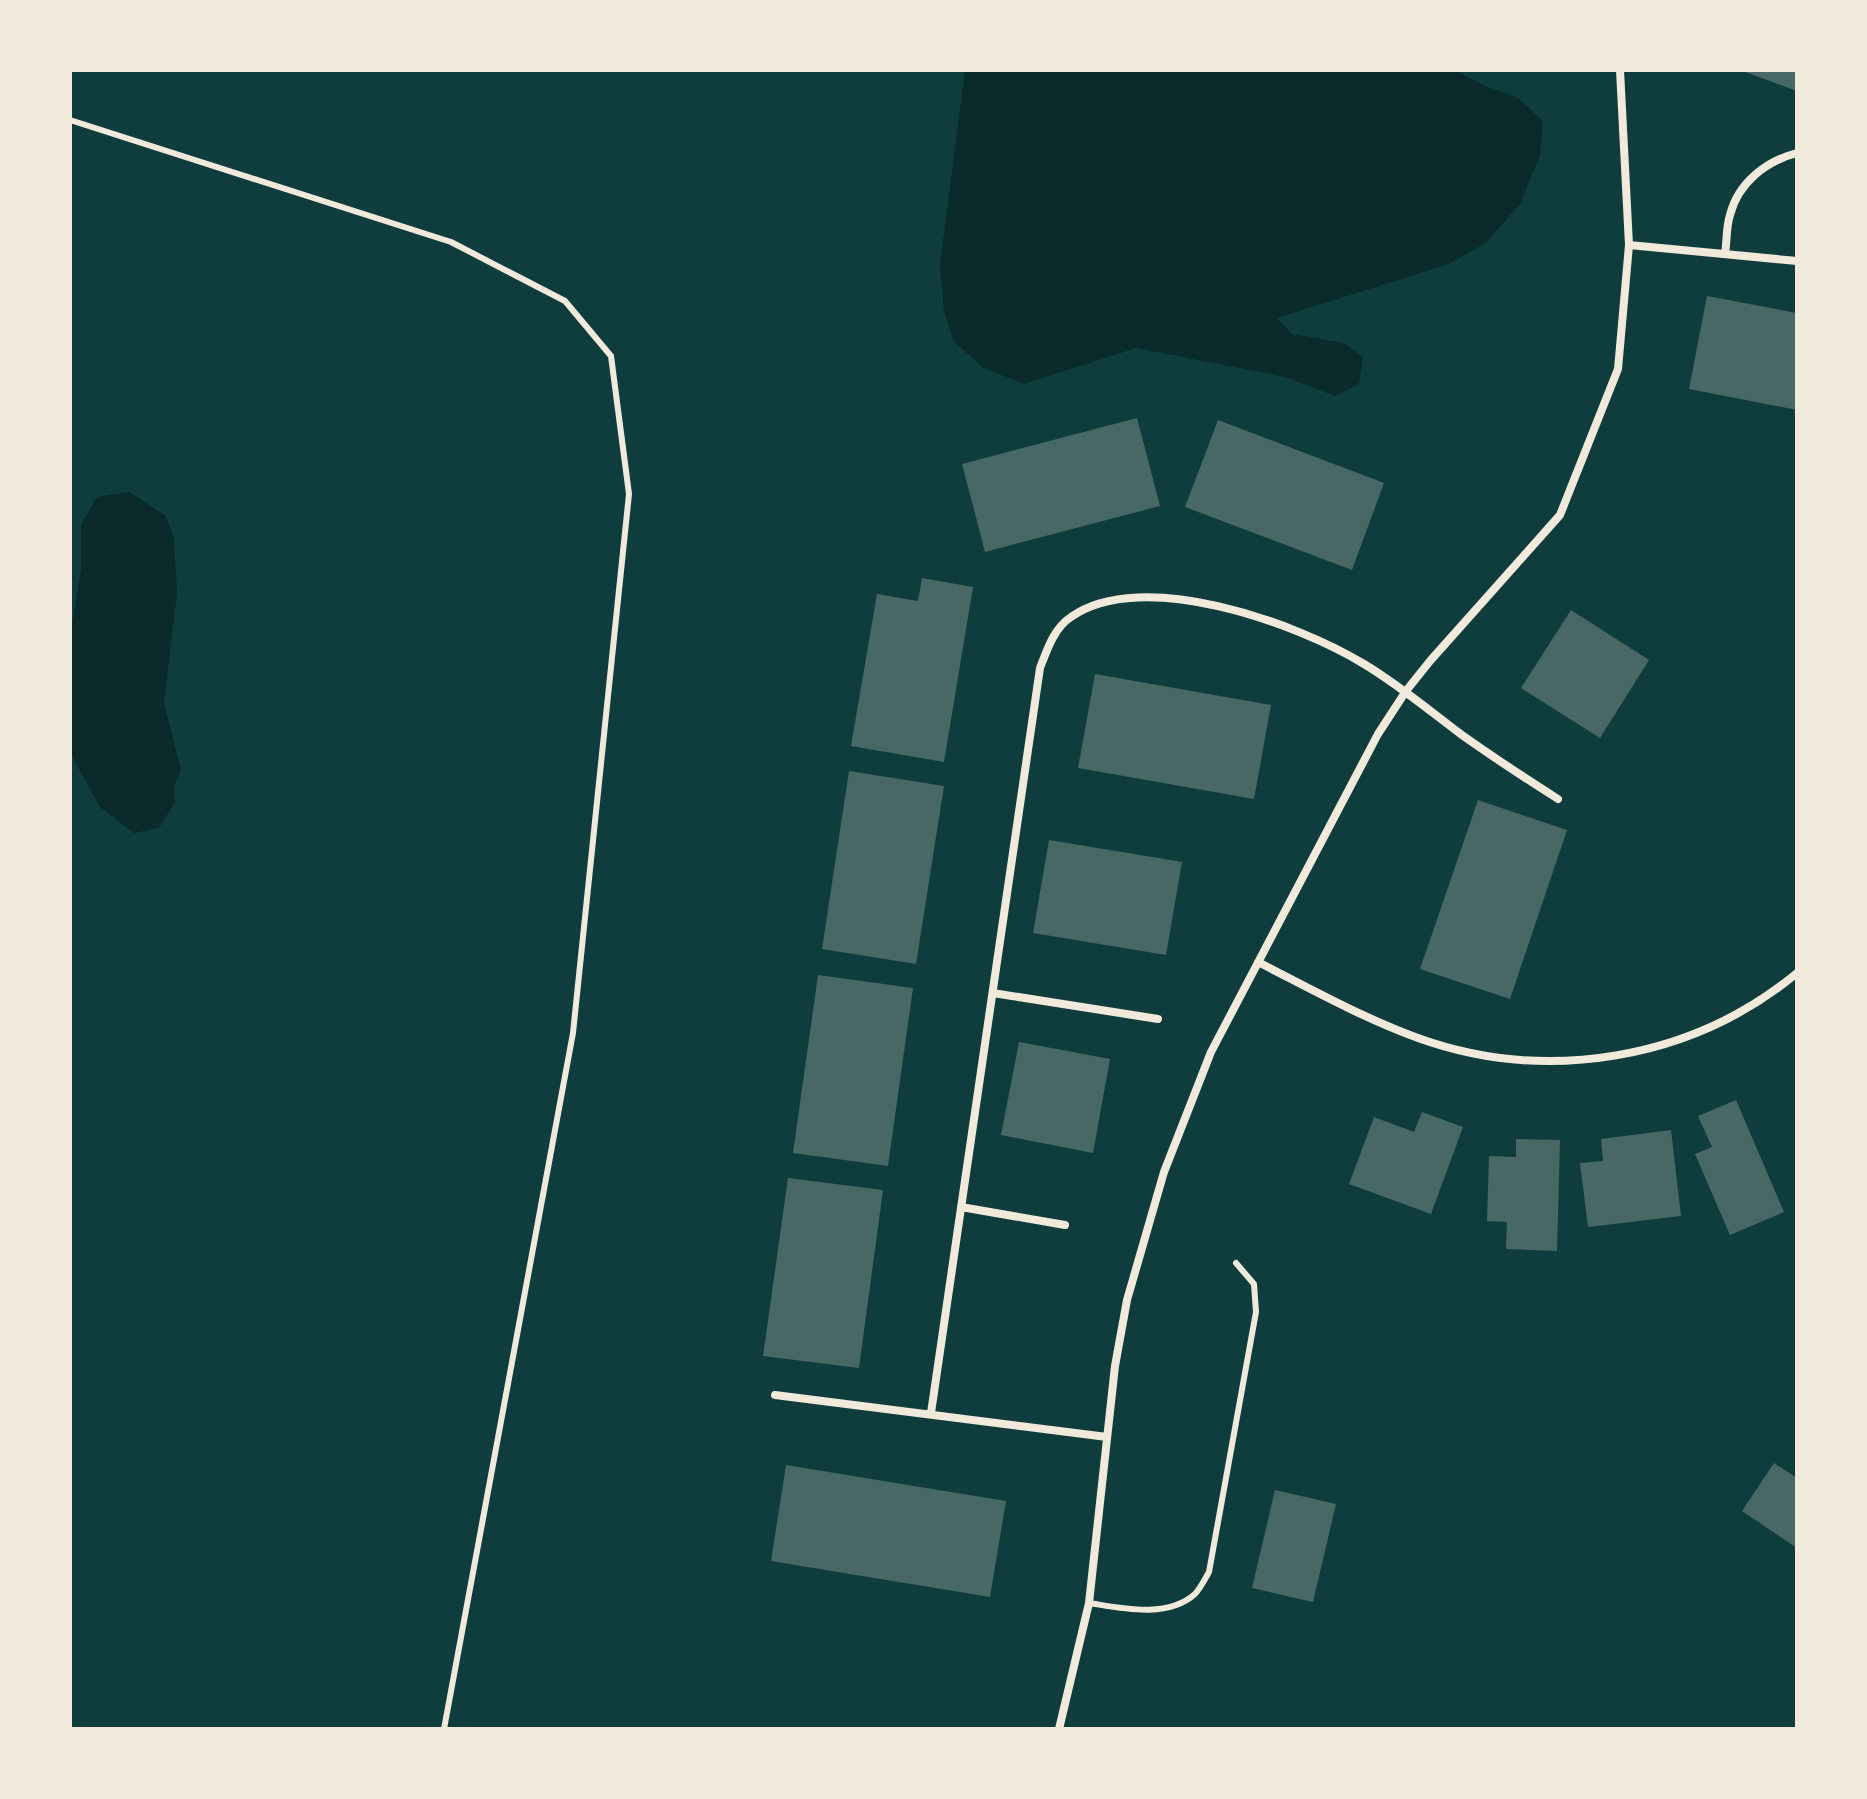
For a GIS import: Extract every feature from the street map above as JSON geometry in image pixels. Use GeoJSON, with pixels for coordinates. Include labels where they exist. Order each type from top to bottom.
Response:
{"type":"FeatureCollection","features":[{"type":"Feature","properties":{"kind":"street"},"geometry":{"type":"LineString","coordinates":[[1059,1729],[1089,1603],[1115,1366],[1127,1300],[1164,1172],[1211,1052],[1355,774],[1406,691],[1560,515],[1618,369],[1629,245],[1620,70]]}},
{"type":"Feature","properties":{"kind":"street"},"geometry":{"type":"LineString","coordinates":[[1725,254],[1730,215],[1741,190],[1767,164],[1797,153]]}},
{"type":"Feature","properties":{"kind":"street"},"geometry":{"type":"LineString","coordinates":[[1629,245],[1797,261]]}},
{"type":"Feature","properties":{"kind":"street"},"geometry":{"type":"LineString","coordinates":[[931,1413],[1040,668],[1051,640],[1068,618],[1093,605],[1125,598],[1160,597],[1197,602],[1281,624],[1363,663],[1406,691],[1499,761],[1558,799]]}},
{"type":"Feature","properties":{"kind":"street"},"geometry":{"type":"LineString","coordinates":[[1258,962],[1419,1039],[1469,1053],[1519,1061],[1563,1063],[1647,1049],[1700,1033],[1753,1005],[1797,973]]}},
{"type":"Feature","properties":{"kind":"street"},"geometry":{"type":"LineString","coordinates":[[993,993],[1158,1019]]}},
{"type":"Feature","properties":{"kind":"street"},"geometry":{"type":"LineString","coordinates":[[961,1207],[1065,1225]]}},
{"type":"Feature","properties":{"kind":"street"},"geometry":{"type":"LineString","coordinates":[[775,1395],[1107,1437]]}},
{"type":"Feature","properties":{"kind":"lane"},"geometry":{"type":"LineString","coordinates":[[70,120],[451,242],[565,301],[611,356],[629,494],[573,1033],[444,1729]]}},
{"type":"Feature","properties":{"kind":"lane"},"geometry":{"type":"LineString","coordinates":[[1089,1603],[1140,1611],[1173,1605],[1195,1594],[1209,1572],[1256,1312],[1254,1284],[1236,1263]]}},
{"type":"Feature","properties":{"kind":"water"},"geometry":{"type":"Polygon","coordinates":[[[965,70],[1455,70],[1518,98],[1543,121],[1540,155],[1520,204],[1487,242],[1449,264],[1277,318],[1292,334],[1344,343],[1363,357],[1359,384],[1335,396],[1286,377],[1136,348],[1024,384],[984,368],[954,342],[944,311],[940,265],[965,70]]]}},
{"type":"Feature","properties":{"kind":"water"},"geometry":{"type":"Polygon","coordinates":[[[129,492],[165,515],[174,538],[177,592],[164,703],[181,770],[174,786],[175,802],[159,828],[134,833],[100,807],[73,758],[70,744],[71,630],[81,570],[81,525],[97,497],[129,492]]]}},
{"type":"Feature","properties":{"kind":"building"},"geometry":{"type":"Polygon","coordinates":[[[1740,70],[1797,70],[1797,91],[1740,70]]]}},
{"type":"Feature","properties":{"kind":"building"},"geometry":{"type":"Polygon","coordinates":[[[1707,296],[1797,313],[1797,410],[1689,389],[1707,296]]]}},
{"type":"Feature","properties":{"kind":"building"},"geometry":{"type":"Polygon","coordinates":[[[1137,418],[1160,506],[985,552],[962,464],[1137,418]]]}},
{"type":"Feature","properties":{"kind":"building"},"geometry":{"type":"Polygon","coordinates":[[[1218,420],[1384,483],[1352,570],[1185,507],[1218,420]]]}},
{"type":"Feature","properties":{"kind":"building"},"geometry":{"type":"Polygon","coordinates":[[[922,578],[973,587],[944,762],[851,746],[877,594],[918,601],[922,578]]]}},
{"type":"Feature","properties":{"kind":"building"},"geometry":{"type":"Polygon","coordinates":[[[1571,610],[1649,660],[1600,738],[1521,688],[1571,610]]]}},
{"type":"Feature","properties":{"kind":"building"},"geometry":{"type":"Polygon","coordinates":[[[1095,674],[1271,705],[1254,799],[1078,768],[1095,674]]]}},
{"type":"Feature","properties":{"kind":"building"},"geometry":{"type":"Polygon","coordinates":[[[849,771],[944,786],[916,964],[822,949],[849,771]]]}},
{"type":"Feature","properties":{"kind":"building"},"geometry":{"type":"Polygon","coordinates":[[[1478,800],[1567,830],[1510,999],[1420,969],[1478,800]]]}},
{"type":"Feature","properties":{"kind":"building"},"geometry":{"type":"Polygon","coordinates":[[[1049,840],[1182,862],[1166,955],[1033,933],[1049,840]]]}},
{"type":"Feature","properties":{"kind":"building"},"geometry":{"type":"Polygon","coordinates":[[[818,975],[913,988],[888,1166],[793,1153],[818,975]]]}},
{"type":"Feature","properties":{"kind":"building"},"geometry":{"type":"Polygon","coordinates":[[[1019,1042],[1110,1059],[1093,1153],[1001,1135],[1019,1042]]]}},
{"type":"Feature","properties":{"kind":"building"},"geometry":{"type":"Polygon","coordinates":[[[1736,1100],[1784,1212],[1730,1235],[1695,1154],[1712,1147],[1698,1116],[1736,1100]]]}},
{"type":"Feature","properties":{"kind":"building"},"geometry":{"type":"Polygon","coordinates":[[[1422,1112],[1463,1127],[1431,1214],[1349,1184],[1374,1117],[1414,1132],[1422,1112]]]}},
{"type":"Feature","properties":{"kind":"building"},"geometry":{"type":"Polygon","coordinates":[[[1671,1130],[1681,1216],[1588,1227],[1580,1163],[1603,1161],[1601,1139],[1671,1130]]]}},
{"type":"Feature","properties":{"kind":"building"},"geometry":{"type":"Polygon","coordinates":[[[1516,1139],[1560,1140],[1557,1251],[1506,1249],[1507,1222],[1487,1221],[1489,1156],[1516,1157],[1516,1139]]]}},
{"type":"Feature","properties":{"kind":"building"},"geometry":{"type":"Polygon","coordinates":[[[788,1178],[883,1190],[859,1368],[763,1356],[788,1178]]]}},
{"type":"Feature","properties":{"kind":"building"},"geometry":{"type":"Polygon","coordinates":[[[1774,1463],[1797,1478],[1797,1548],[1742,1511],[1774,1463]]]}},
{"type":"Feature","properties":{"kind":"building"},"geometry":{"type":"Polygon","coordinates":[[[786,1465],[1006,1501],[990,1597],[771,1561],[786,1465]]]}},
{"type":"Feature","properties":{"kind":"building"},"geometry":{"type":"Polygon","coordinates":[[[1275,1490],[1336,1504],[1313,1602],[1252,1588],[1275,1490]]]}}]}
